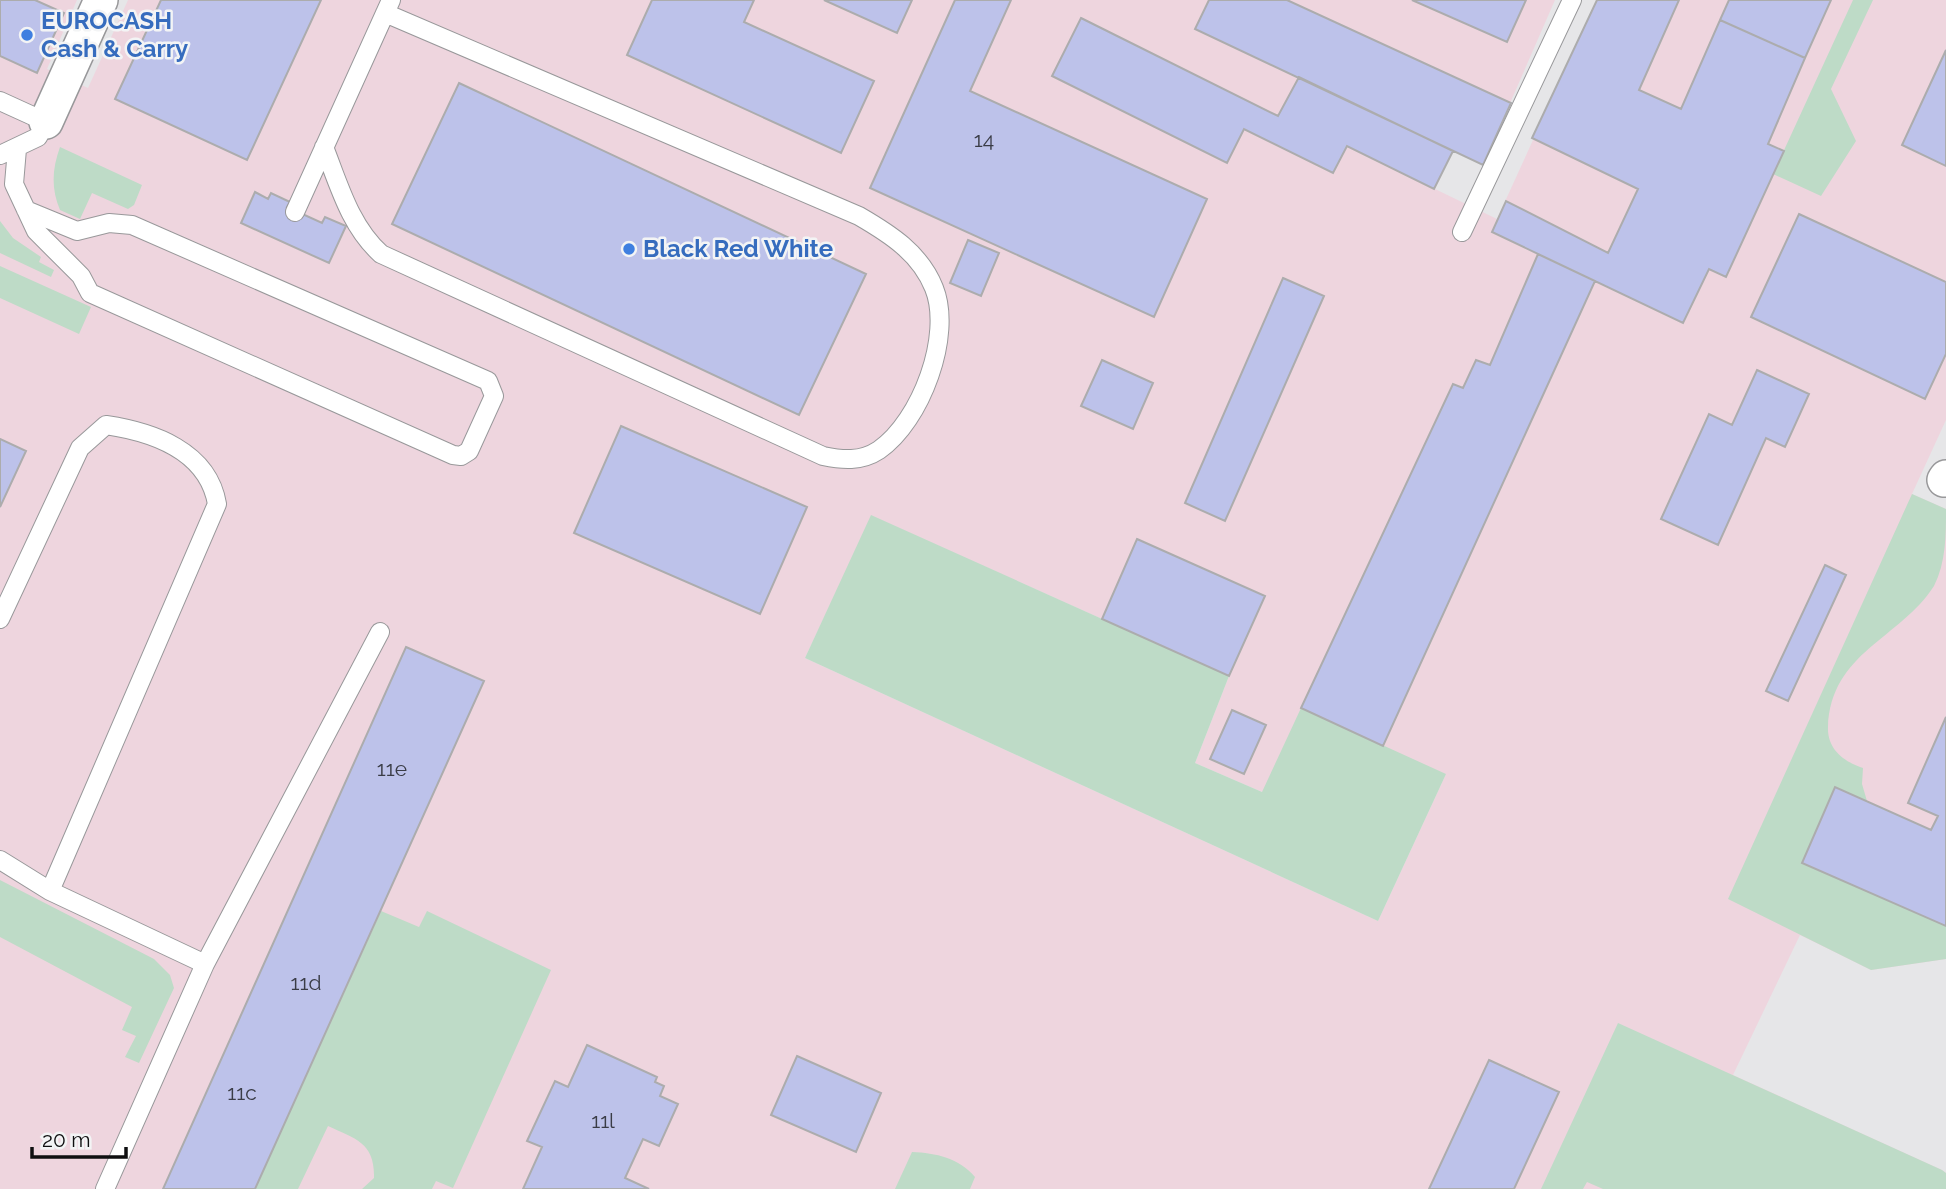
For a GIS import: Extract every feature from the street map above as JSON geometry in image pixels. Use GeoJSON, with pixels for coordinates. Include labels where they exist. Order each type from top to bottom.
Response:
{"type":"FeatureCollection","features":[{"type":"Feature","properties":{"kind":"street"},"geometry":{"type":"LineString","coordinates":[[46,122],[101,0]]}},
{"type":"Feature","properties":{"kind":"lane"},"geometry":{"type":"LineString","coordinates":[[1462,232],[1572,0]]}},
{"type":"Feature","properties":{"kind":"lane"},"geometry":{"type":"LineString","coordinates":[[295,212],[324,147],[388,7],[859,216],[887,232],[919,262],[934,287],[940,309],[941,342],[935,363],[907,419],[878,451],[856,460],[823,456],[381,254],[366,240],[348,209],[324,147]]}},
{"type":"Feature","properties":{"kind":"lane"},"geometry":{"type":"LineString","coordinates":[[0,101],[46,122],[38,137],[8,152],[14,184],[26,210],[36,231],[81,276],[90,293],[453,456],[461,456],[469,451],[494,396],[488,381],[132,225],[109,223],[77,231],[26,210]]}},
{"type":"Feature","properties":{"kind":"lane"},"geometry":{"type":"LineString","coordinates":[[0,619],[80,448],[106,425],[141,430],[174,444],[199,467],[214,486],[217,504],[50,891]]}},
{"type":"Feature","properties":{"kind":"lane"},"geometry":{"type":"LineString","coordinates":[[105,1189],[205,964],[380,632]]}},
{"type":"Feature","properties":{"kind":"lane"},"geometry":{"type":"LineString","coordinates":[[0,860],[50,891],[205,964]]}},
{"type":"Feature","properties":{"kind":"shaded area"},"geometry":{"type":"Polygon","coordinates":[[[0,0],[77,0],[47,69],[88,88],[128,0],[1555,0],[1483,165],[1453,151],[1435,189],[1497,219],[1597,0],[1946,0],[1946,420],[1912,494],[1946,509],[1946,959],[1871,970],[1800,935],[1733,1075],[1942,1170],[1946,1173],[1946,1189],[0,1189],[0,0]],[[872,516],[805,658],[1378,921],[1446,774],[1262,792],[1195,763],[1229,676],[872,516]]]}},
{"type":"Feature","properties":{"kind":"green space"},"geometry":{"type":"Polygon","coordinates":[[[1853,0],[1873,0],[1831,89],[1856,141],[1821,196],[1773,174],[1853,0]]]}},
{"type":"Feature","properties":{"kind":"green space"},"geometry":{"type":"Polygon","coordinates":[[[60,147],[142,185],[134,205],[128,209],[92,193],[80,219],[60,210],[54,179],[60,147]]]}},
{"type":"Feature","properties":{"kind":"green space"},"geometry":{"type":"Polygon","coordinates":[[[0,221],[13,238],[41,257],[39,262],[54,270],[51,277],[0,253],[0,221]]]}},
{"type":"Feature","properties":{"kind":"green space"},"geometry":{"type":"Polygon","coordinates":[[[0,266],[91,307],[79,334],[0,298],[0,266]]]}},
{"type":"Feature","properties":{"kind":"green space"},"geometry":{"type":"Polygon","coordinates":[[[1912,494],[1946,509],[1941,568],[1934,586],[1920,604],[1869,648],[1841,681],[1832,702],[1828,735],[1838,754],[1863,768],[1862,784],[1867,801],[1835,787],[1802,863],[1946,926],[1946,959],[1871,970],[1728,899],[1912,494]]]}},
{"type":"Feature","properties":{"kind":"green space"},"geometry":{"type":"Polygon","coordinates":[[[871,515],[1229,676],[1195,763],[1262,792],[1301,708],[1446,774],[1378,921],[805,658],[871,515]]]}},
{"type":"Feature","properties":{"kind":"green space"},"geometry":{"type":"Polygon","coordinates":[[[0,880],[154,959],[170,975],[174,988],[139,1063],[125,1057],[136,1036],[122,1030],[132,1007],[0,937],[0,880]]]}},
{"type":"Feature","properties":{"kind":"green space"},"geometry":{"type":"Polygon","coordinates":[[[381,911],[419,927],[427,911],[551,970],[453,1188],[436,1181],[432,1189],[362,1189],[374,1178],[371,1157],[362,1144],[328,1126],[298,1189],[255,1189],[381,911]]]}},
{"type":"Feature","properties":{"kind":"green space"},"geometry":{"type":"Polygon","coordinates":[[[1618,1023],[1942,1170],[1946,1173],[1946,1189],[1603,1189],[1587,1182],[1583,1189],[1541,1189],[1618,1023]]]}},
{"type":"Feature","properties":{"kind":"green space"},"geometry":{"type":"Polygon","coordinates":[[[912,1152],[938,1155],[962,1165],[975,1177],[970,1189],[895,1189],[912,1152]]]}},
{"type":"Feature","properties":{"kind":"building","name":"EUROCASH Cash & Carry"},"geometry":{"type":"Polygon","coordinates":[[[0,0],[35,0],[64,13],[37,73],[0,56],[0,0]]]}},
{"type":"Feature","properties":{"kind":"building"},"geometry":{"type":"Polygon","coordinates":[[[161,0],[321,0],[247,160],[115,99],[161,0]]]}},
{"type":"Feature","properties":{"kind":"building"},"geometry":{"type":"Polygon","coordinates":[[[652,0],[754,0],[744,22],[874,81],[841,153],[627,55],[652,0]]]}},
{"type":"Feature","properties":{"kind":"building"},"geometry":{"type":"Polygon","coordinates":[[[824,0],[912,0],[897,33],[824,0]]]}},
{"type":"Feature","properties":{"kind":"building"},"geometry":{"type":"Polygon","coordinates":[[[955,0],[1011,0],[970,91],[1207,199],[1154,317],[870,188],[955,0]]]}},
{"type":"Feature","properties":{"kind":"building"},"geometry":{"type":"Polygon","coordinates":[[[1209,0],[1287,0],[1511,103],[1483,165],[1195,29],[1209,0]]]}},
{"type":"Feature","properties":{"kind":"building"},"geometry":{"type":"Polygon","coordinates":[[[1412,0],[1526,0],[1507,42],[1412,0]]]}},
{"type":"Feature","properties":{"kind":"building"},"geometry":{"type":"Polygon","coordinates":[[[1597,0],[1679,0],[1639,90],[1681,109],[1720,20],[1805,58],[1768,144],[1784,151],[1726,277],[1709,269],[1683,323],[1492,232],[1506,201],[1608,253],[1638,189],[1532,138],[1597,0]]]}},
{"type":"Feature","properties":{"kind":"building"},"geometry":{"type":"Polygon","coordinates":[[[1729,0],[1831,0],[1805,58],[1720,20],[1729,0]]]}},
{"type":"Feature","properties":{"kind":"building"},"geometry":{"type":"Polygon","coordinates":[[[1081,18],[1278,116],[1299,77],[1453,151],[1434,189],[1347,146],[1333,173],[1244,129],[1227,163],[1052,76],[1081,18]]]}},
{"type":"Feature","properties":{"kind":"building"},"geometry":{"type":"Polygon","coordinates":[[[1946,50],[1946,166],[1902,145],[1946,50]]]}},
{"type":"Feature","properties":{"kind":"building","name":"Black Red White"},"geometry":{"type":"Polygon","coordinates":[[[459,83],[866,274],[799,415],[392,224],[459,83]]]}},
{"type":"Feature","properties":{"kind":"building"},"geometry":{"type":"Polygon","coordinates":[[[255,192],[268,199],[271,193],[290,202],[287,207],[322,223],[325,217],[346,226],[329,263],[241,223],[255,192]]]}},
{"type":"Feature","properties":{"kind":"building"},"geometry":{"type":"Polygon","coordinates":[[[1799,214],[1946,282],[1946,354],[1925,399],[1751,317],[1799,214]]]}},
{"type":"Feature","properties":{"kind":"building"},"geometry":{"type":"Polygon","coordinates":[[[968,240],[999,253],[981,296],[950,283],[968,240]]]}},
{"type":"Feature","properties":{"kind":"building"},"geometry":{"type":"Polygon","coordinates":[[[1538,254],[1595,281],[1383,746],[1301,708],[1453,384],[1463,388],[1476,360],[1490,365],[1538,254]]]}},
{"type":"Feature","properties":{"kind":"building"},"geometry":{"type":"Polygon","coordinates":[[[1283,278],[1324,296],[1225,521],[1185,503],[1283,278]]]}},
{"type":"Feature","properties":{"kind":"building"},"geometry":{"type":"Polygon","coordinates":[[[1102,360],[1153,383],[1133,429],[1081,406],[1102,360]]]}},
{"type":"Feature","properties":{"kind":"building"},"geometry":{"type":"Polygon","coordinates":[[[1757,370],[1809,394],[1785,447],[1766,438],[1718,545],[1661,519],[1709,414],[1732,425],[1757,370]]]}},
{"type":"Feature","properties":{"kind":"building"},"geometry":{"type":"Polygon","coordinates":[[[621,426],[807,507],[760,614],[574,533],[621,426]]]}},
{"type":"Feature","properties":{"kind":"building"},"geometry":{"type":"Polygon","coordinates":[[[0,439],[26,451],[0,507],[0,439]]]}},
{"type":"Feature","properties":{"kind":"building"},"geometry":{"type":"Polygon","coordinates":[[[1137,539],[1265,596],[1229,676],[1102,619],[1137,539]]]}},
{"type":"Feature","properties":{"kind":"building"},"geometry":{"type":"Polygon","coordinates":[[[1825,565],[1846,575],[1788,701],[1766,691],[1825,565]]]}},
{"type":"Feature","properties":{"kind":"building"},"geometry":{"type":"Polygon","coordinates":[[[406,647],[484,681],[255,1189],[163,1189],[406,647]]]}},
{"type":"Feature","properties":{"kind":"building"},"geometry":{"type":"Polygon","coordinates":[[[1232,710],[1266,725],[1244,774],[1210,759],[1232,710]]]}},
{"type":"Feature","properties":{"kind":"building"},"geometry":{"type":"Polygon","coordinates":[[[1946,717],[1946,926],[1802,863],[1835,787],[1931,830],[1938,816],[1908,803],[1946,717]]]}},
{"type":"Feature","properties":{"kind":"building"},"geometry":{"type":"Polygon","coordinates":[[[587,1045],[657,1077],[655,1082],[664,1086],[660,1096],[678,1104],[659,1146],[643,1139],[625,1178],[649,1189],[523,1189],[542,1147],[527,1141],[555,1081],[568,1087],[587,1045]]]}},
{"type":"Feature","properties":{"kind":"building"},"geometry":{"type":"Polygon","coordinates":[[[797,1056],[881,1093],[856,1152],[771,1115],[797,1056]]]}},
{"type":"Feature","properties":{"kind":"building"},"geometry":{"type":"Polygon","coordinates":[[[1489,1060],[1559,1092],[1514,1189],[1429,1189],[1489,1060]]]}},
{"type":"Feature","properties":{"kind":"place","name":"EUROCASH Cash & Carry"},"geometry":{"type":"Point","coordinates":[27,35]}},
{"type":"Feature","properties":{"kind":"place","name":"Black Red White"},"geometry":{"type":"Point","coordinates":[629,249]}}]}
